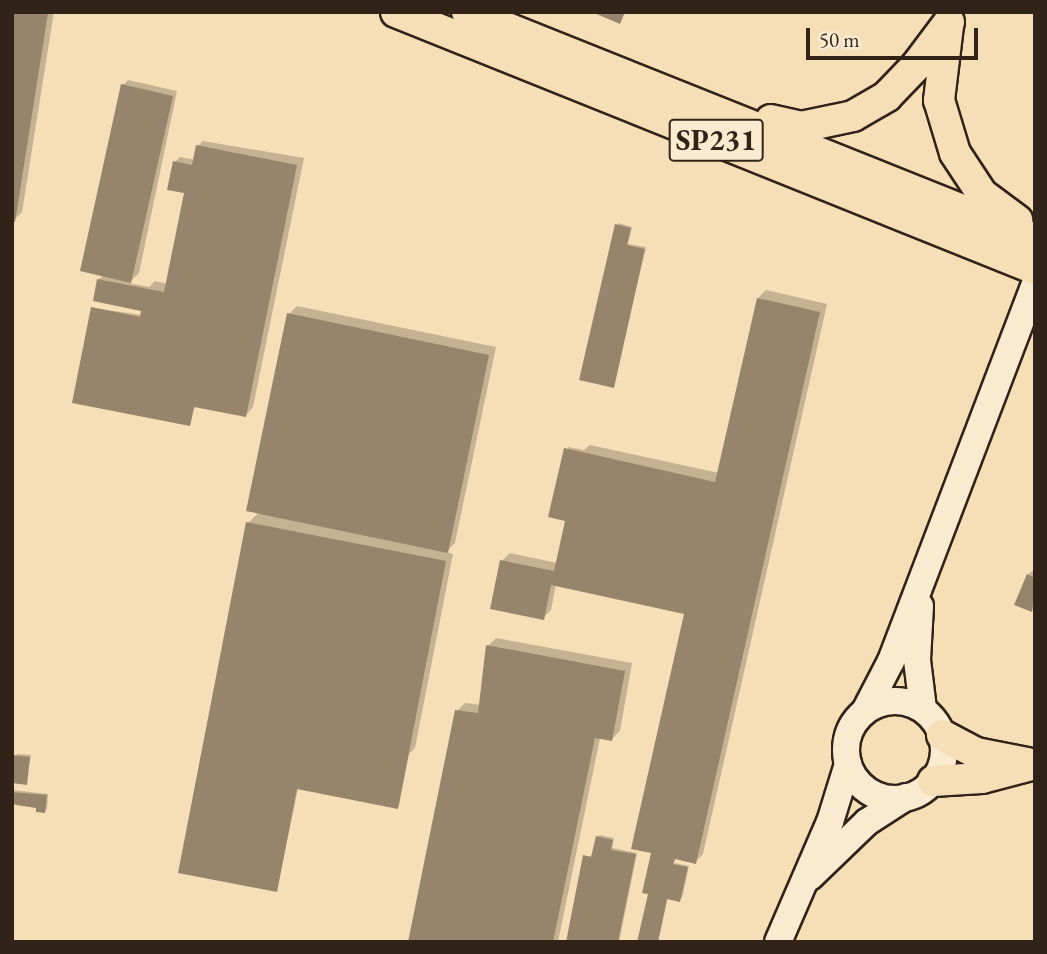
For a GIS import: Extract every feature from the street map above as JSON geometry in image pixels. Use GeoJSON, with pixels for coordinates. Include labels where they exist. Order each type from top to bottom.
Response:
{"type":"FeatureCollection","features":[{"type":"Feature","properties":{"kind":"main road","name":"SP231"},"geometry":{"type":"LineString","coordinates":[[396,12],[1035,269]]}},
{"type":"Feature","properties":{"kind":"main road","name":"SP231"},"geometry":{"type":"LineString","coordinates":[[467,12],[1035,239]]}},
{"type":"Feature","properties":{"kind":"main road"},"geometry":{"type":"LineString","coordinates":[[706,107],[801,127],[853,116],[887,96],[916,66],[951,17]]}},
{"type":"Feature","properties":{"kind":"main road"},"geometry":{"type":"LineString","coordinates":[[951,17],[939,100],[955,153],[982,194],[1009,216],[1035,230]]}},
{"type":"Feature","properties":{"kind":"main road"},"geometry":{"type":"LineString","coordinates":[[1034,764],[891,798],[871,792],[855,777],[848,764],[846,752],[850,729],[866,711],[891,661],[1035,284]]}},
{"type":"Feature","properties":{"kind":"main road"},"geometry":{"type":"LineString","coordinates":[[921,583],[917,660],[923,709]]}},
{"type":"Feature","properties":{"kind":"main road"},"geometry":{"type":"LineString","coordinates":[[799,888],[867,822],[920,790],[941,766],[944,751],[942,735],[934,720],[923,709],[894,701],[866,711]]}},
{"type":"Feature","properties":{"kind":"main road"},"geometry":{"type":"LineString","coordinates":[[942,735],[976,752],[1034,764]]}},
{"type":"Feature","properties":{"kind":"main road"},"geometry":{"type":"LineString","coordinates":[[778,942],[799,888],[830,822],[848,764]]}},
{"type":"Feature","properties":{"kind":"building"},"geometry":{"type":"Polygon","coordinates":[[[12,12],[48,13],[15,222],[12,221],[12,12]]]}},
{"type":"Feature","properties":{"kind":"building"},"geometry":{"type":"Polygon","coordinates":[[[592,12],[625,12],[620,24],[592,12]]]}},
{"type":"Feature","properties":{"kind":"building"},"geometry":{"type":"Polygon","coordinates":[[[121,84],[173,96],[131,283],[80,271],[121,84]]]}},
{"type":"Feature","properties":{"kind":"building"},"geometry":{"type":"Polygon","coordinates":[[[196,145],[297,165],[246,417],[194,407],[190,426],[72,403],[91,307],[140,317],[141,311],[93,301],[97,279],[164,292],[184,193],[167,190],[173,161],[192,165],[196,145]]]}},
{"type":"Feature","properties":{"kind":"building"},"geometry":{"type":"Polygon","coordinates":[[[615,224],[631,228],[627,245],[645,249],[614,388],[579,380],[615,224]]]}},
{"type":"Feature","properties":{"kind":"building"},"geometry":{"type":"Polygon","coordinates":[[[757,298],[820,312],[696,864],[675,859],[673,864],[688,867],[680,902],[667,899],[658,942],[637,942],[648,894],[642,893],[651,853],[631,849],[684,614],[551,585],[544,620],[490,609],[500,560],[554,571],[565,521],[548,517],[564,448],[715,482],[757,298]]]}},
{"type":"Feature","properties":{"kind":"building"},"geometry":{"type":"Polygon","coordinates":[[[287,313],[489,355],[448,553],[246,511],[287,313]]]}},
{"type":"Feature","properties":{"kind":"building"},"geometry":{"type":"Polygon","coordinates":[[[246,522],[446,561],[398,809],[297,789],[277,892],[178,873],[246,522]]]}},
{"type":"Feature","properties":{"kind":"building"},"geometry":{"type":"Polygon","coordinates":[[[1027,574],[1035,578],[1032,612],[1014,605],[1027,574]]]}},
{"type":"Feature","properties":{"kind":"building"},"geometry":{"type":"Polygon","coordinates":[[[486,645],[625,671],[612,741],[595,738],[553,942],[408,942],[455,710],[478,713],[486,645]]]}},
{"type":"Feature","properties":{"kind":"building"},"geometry":{"type":"Polygon","coordinates":[[[13,755],[30,757],[27,785],[12,783],[13,755]]]}},
{"type":"Feature","properties":{"kind":"building"},"geometry":{"type":"Polygon","coordinates":[[[12,792],[47,795],[45,813],[36,812],[36,808],[12,803],[12,792]]]}},
{"type":"Feature","properties":{"kind":"building"},"geometry":{"type":"Polygon","coordinates":[[[596,836],[613,840],[611,850],[636,854],[618,942],[566,942],[583,855],[591,857],[596,836]]]}}]}
